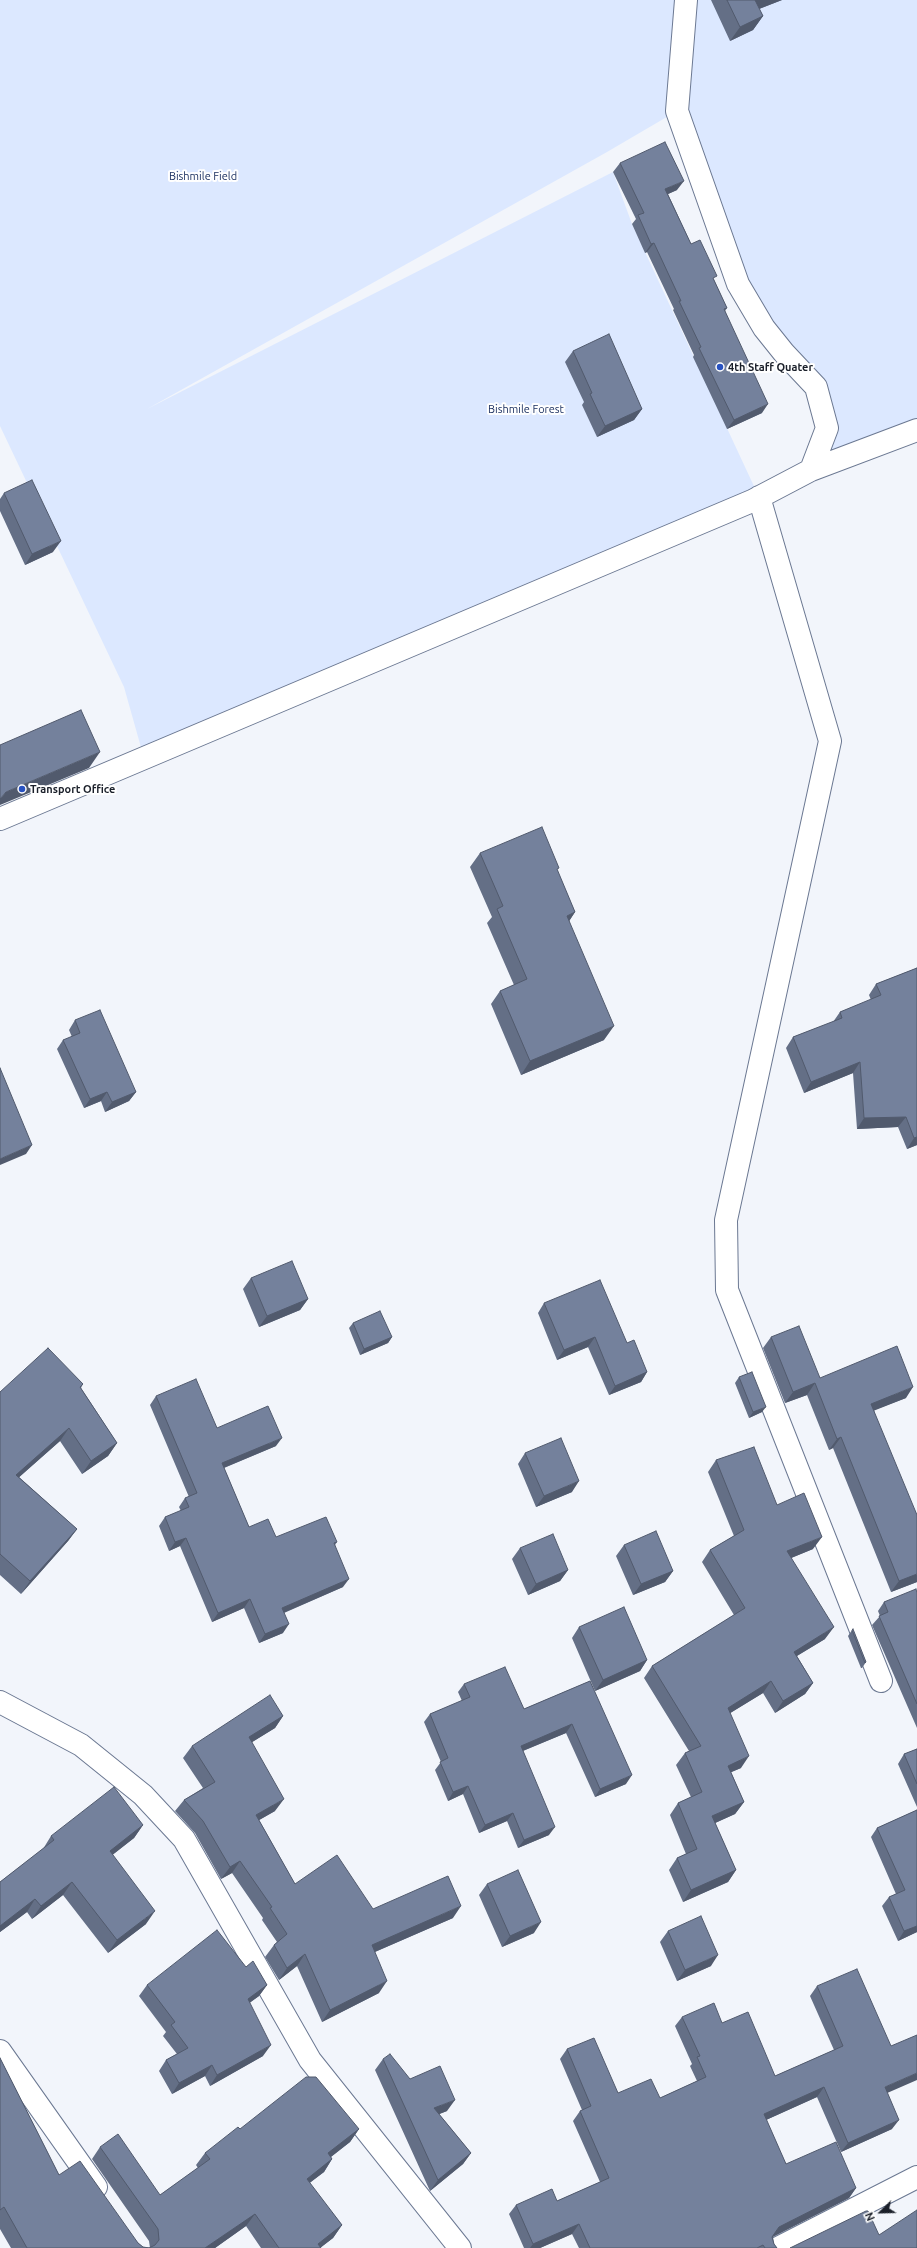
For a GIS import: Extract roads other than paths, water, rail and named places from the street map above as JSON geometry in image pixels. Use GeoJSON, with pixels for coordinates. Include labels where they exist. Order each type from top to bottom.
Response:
{"type":"FeatureCollection","features":[{"type":"Feature","properties":{"kind":"street"},"geometry":{"type":"LineString","coordinates":[[686,0],[677,111],[738,284],[764,328],[784,353],[816,387],[827,428],[811,470]]}},
{"type":"Feature","properties":{"kind":"street"},"geometry":{"type":"LineString","coordinates":[[0,819],[759,497],[811,470],[917,430]]}},
{"type":"Feature","properties":{"kind":"street"},"geometry":{"type":"LineString","coordinates":[[759,497],[830,741],[726,1220],[727,1290],[881,1681]]}},
{"type":"Feature","properties":{"kind":"street"},"geometry":{"type":"LineString","coordinates":[[0,1702],[81,1745],[143,1795],[184,1839],[310,2060],[460,2248]]}},
{"type":"Feature","properties":{"kind":"street"},"geometry":{"type":"LineString","coordinates":[[0,2051],[107,2202]]}},
{"type":"Feature","properties":{"kind":"street"},"geometry":{"type":"LineString","coordinates":[[778,2248],[917,2177]]}},
{"type":"Feature","properties":{"kind":"place","name":"4th Staff Quater"},"geometry":{"type":"Point","coordinates":[720,367]}},
{"type":"Feature","properties":{"kind":"place","name":"Transport Office"},"geometry":{"type":"Point","coordinates":[22,789]}},
{"type":"Feature","properties":{"kind":"park label","name":"Bishmile Field"},"geometry":{"type":"Point","coordinates":[203,176]}},
{"type":"Feature","properties":{"kind":"park label","name":"Bishmile Forest"},"geometry":{"type":"Point","coordinates":[526,409]}}]}
